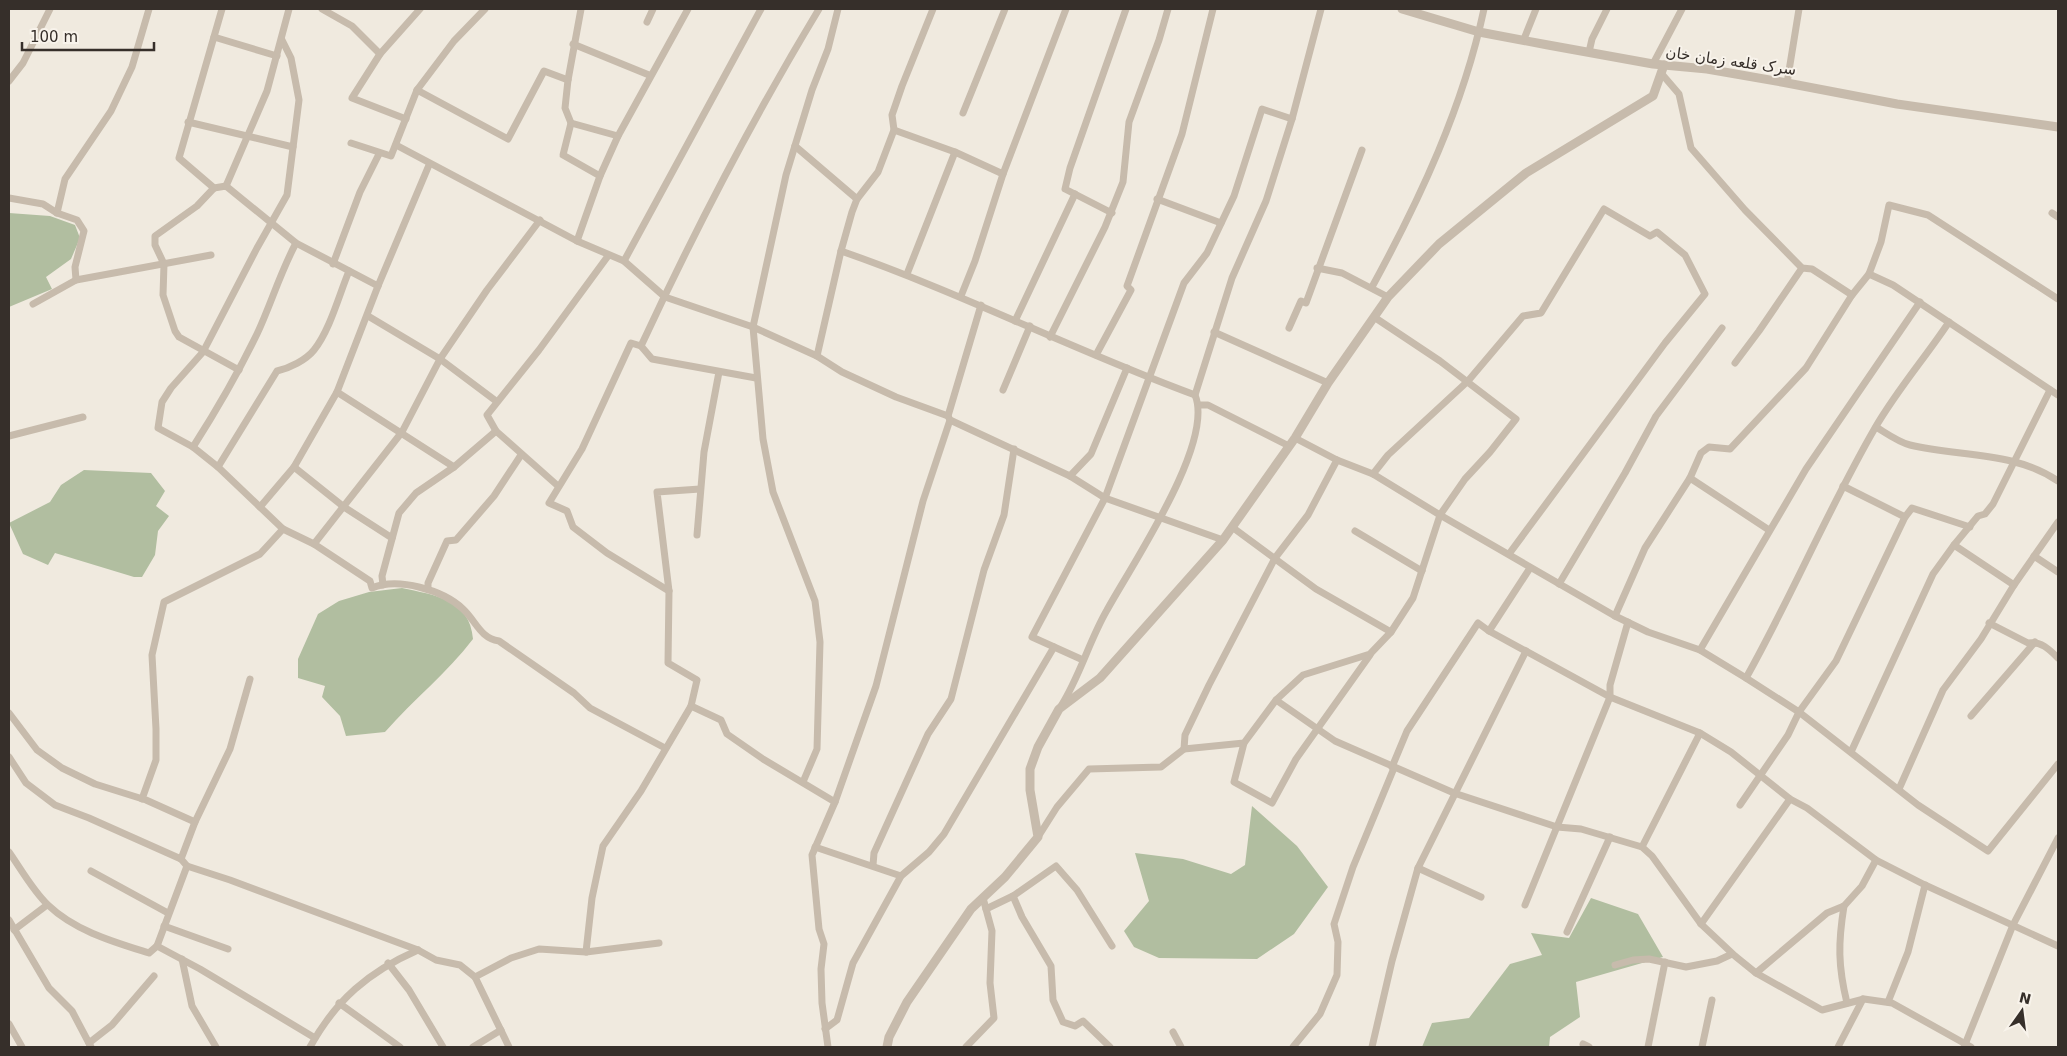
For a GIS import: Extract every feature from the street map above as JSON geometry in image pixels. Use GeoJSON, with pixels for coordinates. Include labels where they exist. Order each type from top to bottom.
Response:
{"type":"FeatureCollection","features":[{"type":"Feature","properties":{"kind":"street"},"geometry":{"type":"LineString","coordinates":[[9,81],[23,63],[50,9]]}},
{"type":"Feature","properties":{"kind":"street"},"geometry":{"type":"LineString","coordinates":[[57,213],[65,179],[111,111],[132,67],[149,9]]}},
{"type":"Feature","properties":{"kind":"street"},"geometry":{"type":"LineString","coordinates":[[214,188],[178,158],[222,9]]}},
{"type":"Feature","properties":{"kind":"street"},"geometry":{"type":"LineString","coordinates":[[226,186],[267,91],[289,9]]}},
{"type":"Feature","properties":{"kind":"street"},"geometry":{"type":"LineString","coordinates":[[322,9],[334,12],[352,26],[380,54]]}},
{"type":"Feature","properties":{"kind":"street"},"geometry":{"type":"LineString","coordinates":[[406,119],[352,98],[380,54],[420,9]]}},
{"type":"Feature","properties":{"kind":"street"},"geometry":{"type":"LineString","coordinates":[[351,143],[379,154],[391,156],[417,90],[454,41],[485,9]]}},
{"type":"Feature","properties":{"kind":"street"},"geometry":{"type":"LineString","coordinates":[[581,9],[573,44],[568,80],[565,108],[571,123],[563,155],[600,176]]}},
{"type":"Feature","properties":{"kind":"street"},"geometry":{"type":"LineString","coordinates":[[647,22],[653,9]]}},
{"type":"Feature","properties":{"kind":"street"},"geometry":{"type":"LineString","coordinates":[[577,241],[600,176],[618,136],[688,9]]}},
{"type":"Feature","properties":{"kind":"street"},"geometry":{"type":"LineString","coordinates":[[624,261],[761,9]]}},
{"type":"Feature","properties":{"kind":"street"},"geometry":{"type":"LineString","coordinates":[[641,346],[722,177],[767,94],[818,9]]}},
{"type":"Feature","properties":{"kind":"street"},"geometry":{"type":"LineString","coordinates":[[802,782],[817,749],[820,642],[816,609],[807,574],[773,492],[763,438],[756,378],[753,327],[786,175],[812,90],[828,49],[838,9]]}},
{"type":"Feature","properties":{"kind":"street"},"geometry":{"type":"LineString","coordinates":[[817,356],[841,250],[857,199],[878,172],[894,130],[892,115],[933,9]]}},
{"type":"Feature","properties":{"kind":"street"},"geometry":{"type":"LineString","coordinates":[[963,113],[1005,9]]}},
{"type":"Feature","properties":{"kind":"street"},"geometry":{"type":"LineString","coordinates":[[961,296],[975,261],[1003,174],[1066,9]]}},
{"type":"Feature","properties":{"kind":"street"},"geometry":{"type":"LineString","coordinates":[[1112,212],[1065,189],[1067,178],[1126,9]]}},
{"type":"Feature","properties":{"kind":"street"},"geometry":{"type":"LineString","coordinates":[[1050,337],[1112,212],[1123,182],[1129,122],[1159,40],[1168,9]]}},
{"type":"Feature","properties":{"kind":"street"},"geometry":{"type":"LineString","coordinates":[[1096,355],[1131,290],[1127,286],[1182,134],[1213,9]]}},
{"type":"Feature","properties":{"kind":"street"},"geometry":{"type":"LineString","coordinates":[[1038,837],[1030,790],[1030,769],[1038,747],[1075,684],[1083,660],[1106,611],[1161,518],[1198,428],[1199,405],[1195,395],[1232,278],[1266,201],[1292,119],[1320,9]]}},
{"type":"Feature","properties":{"kind":"street","name":"سرک قلعه زمان خان"},"geometry":{"type":"LineString","coordinates":[[1402,9],[1479,32],[1653,64],[1662,69],[1707,69],[1907,105],[2058,127]]}},
{"type":"Feature","properties":{"kind":"street"},"geometry":{"type":"LineString","coordinates":[[1372,287],[1414,206],[1448,129],[1479,32],[1484,9]]}},
{"type":"Feature","properties":{"kind":"street"},"geometry":{"type":"LineString","coordinates":[[1524,39],[1536,9]]}},
{"type":"Feature","properties":{"kind":"street"},"geometry":{"type":"LineString","coordinates":[[1589,52],[1592,39],[1607,9]]}},
{"type":"Feature","properties":{"kind":"street"},"geometry":{"type":"LineString","coordinates":[[1653,64],[1682,9]]}},
{"type":"Feature","properties":{"kind":"street"},"geometry":{"type":"LineString","coordinates":[[1787,83],[1799,9]]}},
{"type":"Feature","properties":{"kind":"street"},"geometry":{"type":"LineString","coordinates":[[214,37],[277,56]]}},
{"type":"Feature","properties":{"kind":"street"},"geometry":{"type":"LineString","coordinates":[[282,40],[291,58],[299,100],[287,195],[203,352],[171,388],[162,402],[158,428],[193,447],[218,467],[283,529],[314,544],[370,581],[372,588],[383,585],[428,589],[450,598],[464,610],[489,639],[499,641],[574,693],[590,708],[665,748]]}},
{"type":"Feature","properties":{"kind":"street"},"geometry":{"type":"LineString","coordinates":[[573,44],[650,75]]}},
{"type":"Feature","properties":{"kind":"street"},"geometry":{"type":"LineString","coordinates":[[1662,69],[1680,94],[1691,148],[1745,210],[1802,268],[1812,269],[1852,295]]}},
{"type":"Feature","properties":{"kind":"street"},"geometry":{"type":"LineString","coordinates":[[1059,709],[1100,678],[1222,540],[1295,438],[1328,383],[1388,297],[1439,244],[1526,173],[1653,96],[1662,69]]}},
{"type":"Feature","properties":{"kind":"street"},"geometry":{"type":"LineString","coordinates":[[417,90],[508,139],[544,71],[568,80]]}},
{"type":"Feature","properties":{"kind":"street"},"geometry":{"type":"LineString","coordinates":[[1083,660],[1032,637],[1105,498],[1140,408],[1148,378],[1184,283],[1207,253],[1234,196],[1262,109],[1292,119]]}},
{"type":"Feature","properties":{"kind":"street"},"geometry":{"type":"LineString","coordinates":[[188,122],[248,138],[293,147]]}},
{"type":"Feature","properties":{"kind":"street"},"geometry":{"type":"LineString","coordinates":[[571,123],[618,136]]}},
{"type":"Feature","properties":{"kind":"street"},"geometry":{"type":"LineString","coordinates":[[894,130],[954,152],[1003,174]]}},
{"type":"Feature","properties":{"kind":"street"},"geometry":{"type":"LineString","coordinates":[[396,145],[429,165],[540,220],[577,241],[608,256],[624,261],[665,297],[753,327],[817,356],[842,372],[896,397],[949,418],[1070,476],[1105,498],[1222,540]]}},
{"type":"Feature","properties":{"kind":"street"},"geometry":{"type":"LineString","coordinates":[[795,146],[857,199]]}},
{"type":"Feature","properties":{"kind":"street"},"geometry":{"type":"LineString","coordinates":[[1289,328],[1301,301],[1306,302],[1362,150]]}},
{"type":"Feature","properties":{"kind":"street"},"geometry":{"type":"LineString","coordinates":[[907,274],[954,152]]}},
{"type":"Feature","properties":{"kind":"street"},"geometry":{"type":"LineString","coordinates":[[333,264],[360,192],[379,154]]}},
{"type":"Feature","properties":{"kind":"street"},"geometry":{"type":"LineString","coordinates":[[260,507],[294,466],[337,392],[378,286],[429,165]]}},
{"type":"Feature","properties":{"kind":"street"},"geometry":{"type":"LineString","coordinates":[[239,370],[203,352],[179,337],[175,331],[164,295],[164,264],[155,244],[155,236],[197,206],[214,188],[226,186],[296,243],[378,286]]}},
{"type":"Feature","properties":{"kind":"street"},"geometry":{"type":"LineString","coordinates":[[1015,321],[1075,194]]}},
{"type":"Feature","properties":{"kind":"street"},"geometry":{"type":"LineString","coordinates":[[9,198],[43,204],[57,213],[78,220],[84,231],[75,267],[76,280]]}},
{"type":"Feature","properties":{"kind":"street"},"geometry":{"type":"LineString","coordinates":[[1157,199],[1221,223]]}},
{"type":"Feature","properties":{"kind":"street"},"geometry":{"type":"LineString","coordinates":[[1615,616],[1645,548],[1690,478],[1701,453],[1709,447],[1730,449],[1806,368],[1852,295],[1869,274],[1881,242],[1889,205],[1928,215],[2058,298]]}},
{"type":"Feature","properties":{"kind":"street"},"geometry":{"type":"LineString","coordinates":[[1373,474],[1388,455],[1468,381],[1522,316],[1541,313],[1604,209],[1650,236],[1657,232],[1685,255],[1705,294],[1665,343],[1508,554]]}},
{"type":"Feature","properties":{"kind":"street"},"geometry":{"type":"LineString","coordinates":[[2052,213],[2058,217]]}},
{"type":"Feature","properties":{"kind":"street"},"geometry":{"type":"LineString","coordinates":[[314,544],[402,432],[440,359],[487,290],[540,220]]}},
{"type":"Feature","properties":{"kind":"street"},"geometry":{"type":"LineString","coordinates":[[193,447],[239,370],[258,332],[282,270],[296,243]]}},
{"type":"Feature","properties":{"kind":"street"},"geometry":{"type":"LineString","coordinates":[[841,250],[961,296],[1030,326],[1050,337],[1148,378],[1195,395]]}},
{"type":"Feature","properties":{"kind":"street"},"geometry":{"type":"LineString","coordinates":[[33,304],[76,280],[211,256]]}},
{"type":"Feature","properties":{"kind":"street"},"geometry":{"type":"LineString","coordinates":[[558,486],[496,431],[487,414],[539,350],[608,256]]}},
{"type":"Feature","properties":{"kind":"street"},"geometry":{"type":"LineString","coordinates":[[1317,268],[1342,273],[1388,297]]}},
{"type":"Feature","properties":{"kind":"street"},"geometry":{"type":"LineString","coordinates":[[1735,363],[1770,316],[1802,268]]}},
{"type":"Feature","properties":{"kind":"street"},"geometry":{"type":"LineString","coordinates":[[218,467],[277,371],[290,367],[314,350],[330,320],[348,271]]}},
{"type":"Feature","properties":{"kind":"street"},"geometry":{"type":"LineString","coordinates":[[1869,274],[1893,284],[2058,395]]}},
{"type":"Feature","properties":{"kind":"street"},"geometry":{"type":"LineString","coordinates":[[1700,650],[1806,470],[1920,302]]}},
{"type":"Feature","properties":{"kind":"street"},"geometry":{"type":"LineString","coordinates":[[828,1047],[822,1004],[821,968],[824,944],[819,929],[812,856],[835,802],[876,686],[923,501],[981,305]]}},
{"type":"Feature","properties":{"kind":"street"},"geometry":{"type":"LineString","coordinates":[[368,316],[440,359],[496,402]]}},
{"type":"Feature","properties":{"kind":"street"},"geometry":{"type":"LineString","coordinates":[[1370,654],[1303,675],[1276,700],[1244,743],[1234,782],[1272,802],[1296,759],[1370,654],[1391,632],[1413,598],[1440,515],[1465,479],[1490,452],[1516,419],[1468,381],[1374,317]]}},
{"type":"Feature","properties":{"kind":"street"},"geometry":{"type":"LineString","coordinates":[[1746,678],[1811,553],[1843,486],[1876,427],[1911,371],[1934,345],[1949,322]]}},
{"type":"Feature","properties":{"kind":"street"},"geometry":{"type":"LineString","coordinates":[[1003,390],[1030,326]]}},
{"type":"Feature","properties":{"kind":"street"},"geometry":{"type":"LineString","coordinates":[[1559,584],[1625,473],[1656,416],[1722,328]]}},
{"type":"Feature","properties":{"kind":"street"},"geometry":{"type":"LineString","coordinates":[[1214,332],[1328,383]]}},
{"type":"Feature","properties":{"kind":"street"},"geometry":{"type":"LineString","coordinates":[[668,591],[607,553],[573,527],[566,511],[549,503],[582,449],[631,343],[641,346],[652,359],[756,378]]}},
{"type":"Feature","properties":{"kind":"street"},"geometry":{"type":"LineString","coordinates":[[1070,476],[1091,454],[1127,368]]}},
{"type":"Feature","properties":{"kind":"street"},"geometry":{"type":"LineString","coordinates":[[697,535],[704,452],[719,372]]}},
{"type":"Feature","properties":{"kind":"street"},"geometry":{"type":"LineString","coordinates":[[1851,752],[1934,574],[1954,545],[1978,516],[1985,514],[1993,504],[2050,390]]}},
{"type":"Feature","properties":{"kind":"street"},"geometry":{"type":"LineString","coordinates":[[337,392],[454,467]]}},
{"type":"Feature","properties":{"kind":"street"},"geometry":{"type":"LineString","coordinates":[[1199,405],[1208,405],[1289,446]]}},
{"type":"Feature","properties":{"kind":"street"},"geometry":{"type":"LineString","coordinates":[[9,436],[83,417]]}},
{"type":"Feature","properties":{"kind":"street"},"geometry":{"type":"LineString","coordinates":[[1876,427],[1908,444],[2016,460],[2043,471],[2058,481]]}},
{"type":"Feature","properties":{"kind":"street"},"geometry":{"type":"LineString","coordinates":[[383,585],[382,576],[399,513],[416,493],[454,467],[496,431]]}},
{"type":"Feature","properties":{"kind":"street"},"geometry":{"type":"LineString","coordinates":[[1295,438],[1337,460],[1373,474],[1530,568],[1615,616],[1700,650],[1800,712],[1918,805],[1988,851],[2058,764]]}},
{"type":"Feature","properties":{"kind":"street"},"geometry":{"type":"LineString","coordinates":[[873,865],[874,853],[928,734],[951,699],[984,570],[1004,515],[1014,449]]}},
{"type":"Feature","properties":{"kind":"street"},"geometry":{"type":"LineString","coordinates":[[428,589],[428,583],[447,541],[456,540],[494,496],[522,455]]}},
{"type":"Feature","properties":{"kind":"street"},"geometry":{"type":"LineString","coordinates":[[1184,749],[1185,735],[1208,685],[1275,558],[1308,515],[1337,460]]}},
{"type":"Feature","properties":{"kind":"street"},"geometry":{"type":"LineString","coordinates":[[294,466],[344,507],[392,538]]}},
{"type":"Feature","properties":{"kind":"street"},"geometry":{"type":"LineString","coordinates":[[1690,478],[1769,530]]}},
{"type":"Feature","properties":{"kind":"street"},"geometry":{"type":"LineString","coordinates":[[1843,486],[1905,517]]}},
{"type":"Feature","properties":{"kind":"street"},"geometry":{"type":"LineString","coordinates":[[586,952],[592,898],[602,846],[641,791],[691,706],[697,680],[668,663],[668,591],[657,492],[700,489]]}},
{"type":"Feature","properties":{"kind":"street"},"geometry":{"type":"LineString","coordinates":[[1740,805],[1788,734],[1800,712],[1836,661],[1905,517],[1912,508],[1970,527]]}},
{"type":"Feature","properties":{"kind":"street"},"geometry":{"type":"LineString","coordinates":[[1898,789],[1943,690],[2058,522]]}},
{"type":"Feature","properties":{"kind":"street"},"geometry":{"type":"LineString","coordinates":[[1232,527],[1316,588],[1391,632]]}},
{"type":"Feature","properties":{"kind":"street"},"geometry":{"type":"LineString","coordinates":[[142,798],[156,760],[152,654],[164,602],[260,554],[283,529]]}},
{"type":"Feature","properties":{"kind":"street"},"geometry":{"type":"LineString","coordinates":[[1355,531],[1422,571]]}},
{"type":"Feature","properties":{"kind":"street"},"geometry":{"type":"LineString","coordinates":[[1954,545],[2014,585]]}},
{"type":"Feature","properties":{"kind":"street"},"geometry":{"type":"LineString","coordinates":[[2034,556],[2058,572]]}},
{"type":"Feature","properties":{"kind":"street"},"geometry":{"type":"LineString","coordinates":[[1488,631],[1530,568]]}},
{"type":"Feature","properties":{"kind":"street"},"geometry":{"type":"LineString","coordinates":[[1525,905],[1610,697],[1610,685],[1628,622]]}},
{"type":"Feature","properties":{"kind":"street"},"geometry":{"type":"LineString","coordinates":[[1293,1047],[1320,1014],[1337,975],[1338,942],[1334,924],[1353,867],[1407,731],[1478,623],[1488,631],[1610,697],[1700,733],[1731,752],[1790,799],[1807,808],[1876,860],[1925,885],[2058,946]]}},
{"type":"Feature","properties":{"kind":"street"},"geometry":{"type":"LineString","coordinates":[[1989,623],[2028,643],[2035,642],[2047,648],[2058,658]]}},
{"type":"Feature","properties":{"kind":"street"},"geometry":{"type":"LineString","coordinates":[[1971,716],[2035,642]]}},
{"type":"Feature","properties":{"kind":"street"},"geometry":{"type":"LineString","coordinates":[[825,1029],[837,1020],[854,963],[901,876],[929,852],[944,834],[1054,647]]}},
{"type":"Feature","properties":{"kind":"street"},"geometry":{"type":"LineString","coordinates":[[1372,1047],[1392,961],[1418,868],[1526,651]]}},
{"type":"Feature","properties":{"kind":"street"},"geometry":{"type":"LineString","coordinates":[[181,860],[195,822],[230,749],[250,679]]}},
{"type":"Feature","properties":{"kind":"street"},"geometry":{"type":"LineString","coordinates":[[1276,700],[1335,741],[1454,793],[1557,827],[1581,829],[1642,847],[1652,856],[1702,924],[1732,954],[1756,973],[1822,1010],[1864,999],[1888,1002],[1967,1046],[2013,925],[2058,838]]}},
{"type":"Feature","properties":{"kind":"street"},"geometry":{"type":"LineString","coordinates":[[691,706],[721,720],[727,734],[763,759],[835,802]]}},
{"type":"Feature","properties":{"kind":"street"},"geometry":{"type":"LineString","coordinates":[[9,713],[37,750],[62,768],[94,784],[142,798],[195,822]]}},
{"type":"Feature","properties":{"kind":"street"},"geometry":{"type":"LineString","coordinates":[[1642,847],[1700,733]]}},
{"type":"Feature","properties":{"kind":"street"},"geometry":{"type":"LineString","coordinates":[[887,1047],[889,1037],[907,1002],[971,909],[1005,877],[1038,837],[1057,806],[1090,769],[1161,767],[1184,749],[1244,743]]}},
{"type":"Feature","properties":{"kind":"street"},"geometry":{"type":"LineString","coordinates":[[9,757],[26,783],[55,805],[89,818],[181,860],[186,866],[230,880],[418,950],[436,960],[460,965],[475,978],[509,1047]]}},
{"type":"Feature","properties":{"kind":"street"},"geometry":{"type":"LineString","coordinates":[[1702,924],[1790,799]]}},
{"type":"Feature","properties":{"kind":"street"},"geometry":{"type":"LineString","coordinates":[[1567,932],[1610,837]]}},
{"type":"Feature","properties":{"kind":"street"},"geometry":{"type":"LineString","coordinates":[[815,847],[901,876]]}},
{"type":"Feature","properties":{"kind":"street"},"geometry":{"type":"LineString","coordinates":[[9,852],[47,905],[75,925],[114,942],[149,953],[157,946],[186,866]]}},
{"type":"Feature","properties":{"kind":"street"},"geometry":{"type":"LineString","coordinates":[[1756,973],[1827,913],[1844,906],[1862,886],[1876,860]]}},
{"type":"Feature","properties":{"kind":"street"},"geometry":{"type":"LineString","coordinates":[[986,909],[1013,896],[1056,866],[1077,890],[1112,946]]}},
{"type":"Feature","properties":{"kind":"street"},"geometry":{"type":"LineString","coordinates":[[1418,868],[1481,897]]}},
{"type":"Feature","properties":{"kind":"street"},"geometry":{"type":"LineString","coordinates":[[91,871],[168,913]]}},
{"type":"Feature","properties":{"kind":"street"},"geometry":{"type":"LineString","coordinates":[[1888,1002],[1908,952],[1925,885]]}},
{"type":"Feature","properties":{"kind":"street"},"geometry":{"type":"LineString","coordinates":[[1013,896],[1022,917],[1051,966],[1053,1000],[1063,1022],[1075,1026],[1084,1021],[1110,1047]]}},
{"type":"Feature","properties":{"kind":"street"},"geometry":{"type":"LineString","coordinates":[[966,1047],[994,1018],[990,983],[992,931],[983,898]]}},
{"type":"Feature","properties":{"kind":"street"},"geometry":{"type":"LineString","coordinates":[[14,930],[47,905]]}},
{"type":"Feature","properties":{"kind":"street"},"geometry":{"type":"LineString","coordinates":[[1844,906],[1838,941],[1840,978],[1847,1003]]}},
{"type":"Feature","properties":{"kind":"street"},"geometry":{"type":"LineString","coordinates":[[9,920],[49,988],[72,1011],[90,1045],[112,1025],[154,976]]}},
{"type":"Feature","properties":{"kind":"street"},"geometry":{"type":"LineString","coordinates":[[164,926],[228,949]]}},
{"type":"Feature","properties":{"kind":"street"},"geometry":{"type":"LineString","coordinates":[[475,978],[511,958],[539,949],[586,952],[659,944]]}},
{"type":"Feature","properties":{"kind":"street"},"geometry":{"type":"LineString","coordinates":[[157,946],[315,1038]]}},
{"type":"Feature","properties":{"kind":"street"},"geometry":{"type":"LineString","coordinates":[[310,1047],[339,1003],[388,963],[418,950]]}},
{"type":"Feature","properties":{"kind":"street"},"geometry":{"type":"LineString","coordinates":[[1614,965],[1633,960],[1649,959],[1686,967],[1717,961],[1732,954]]}},
{"type":"Feature","properties":{"kind":"street"},"geometry":{"type":"LineString","coordinates":[[182,959],[192,1006],[216,1047]]}},
{"type":"Feature","properties":{"kind":"street"},"geometry":{"type":"LineString","coordinates":[[1648,1047],[1666,962]]}},
{"type":"Feature","properties":{"kind":"street"},"geometry":{"type":"LineString","coordinates":[[388,963],[409,990],[443,1047]]}},
{"type":"Feature","properties":{"kind":"street"},"geometry":{"type":"LineString","coordinates":[[1838,1047],[1864,999]]}},
{"type":"Feature","properties":{"kind":"street"},"geometry":{"type":"LineString","coordinates":[[1702,1047],[1712,1000]]}},
{"type":"Feature","properties":{"kind":"street"},"geometry":{"type":"LineString","coordinates":[[339,1003],[400,1047]]}},
{"type":"Feature","properties":{"kind":"street"},"geometry":{"type":"LineString","coordinates":[[9,1024],[22,1047]]}},
{"type":"Feature","properties":{"kind":"street"},"geometry":{"type":"LineString","coordinates":[[473,1047],[500,1030]]}},
{"type":"Feature","properties":{"kind":"street"},"geometry":{"type":"LineString","coordinates":[[1173,1032],[1181,1047]]}},
{"type":"Feature","properties":{"kind":"green space"},"geometry":{"type":"Polygon","coordinates":[[[9,213],[50,216],[75,225],[80,238],[71,259],[46,277],[52,289],[9,307],[9,213]]]}},
{"type":"Feature","properties":{"kind":"green space"},"geometry":{"type":"Polygon","coordinates":[[[84,470],[151,473],[165,491],[156,506],[169,516],[158,531],[155,555],[142,577],[134,577],[55,553],[48,565],[23,554],[9,523],[50,502],[61,485],[84,470]]]}},
{"type":"Feature","properties":{"kind":"green space"},"geometry":{"type":"Polygon","coordinates":[[[402,588],[438,597],[458,607],[465,615],[473,639],[385,732],[346,736],[340,716],[322,697],[325,686],[298,678],[298,659],[318,614],[339,601],[369,592],[402,588]]]}},
{"type":"Feature","properties":{"kind":"green space"},"geometry":{"type":"Polygon","coordinates":[[[1252,806],[1297,846],[1328,887],[1294,934],[1257,959],[1159,958],[1134,947],[1124,931],[1149,901],[1135,853],[1183,859],[1231,874],[1245,865],[1252,806]]]}},
{"type":"Feature","properties":{"kind":"green space"},"geometry":{"type":"Polygon","coordinates":[[[1591,898],[1638,914],[1663,957],[1576,982],[1580,1017],[1550,1037],[1549,1047],[1422,1047],[1432,1023],[1469,1018],[1510,964],[1542,955],[1531,933],[1569,938],[1591,898]]]}}]}
